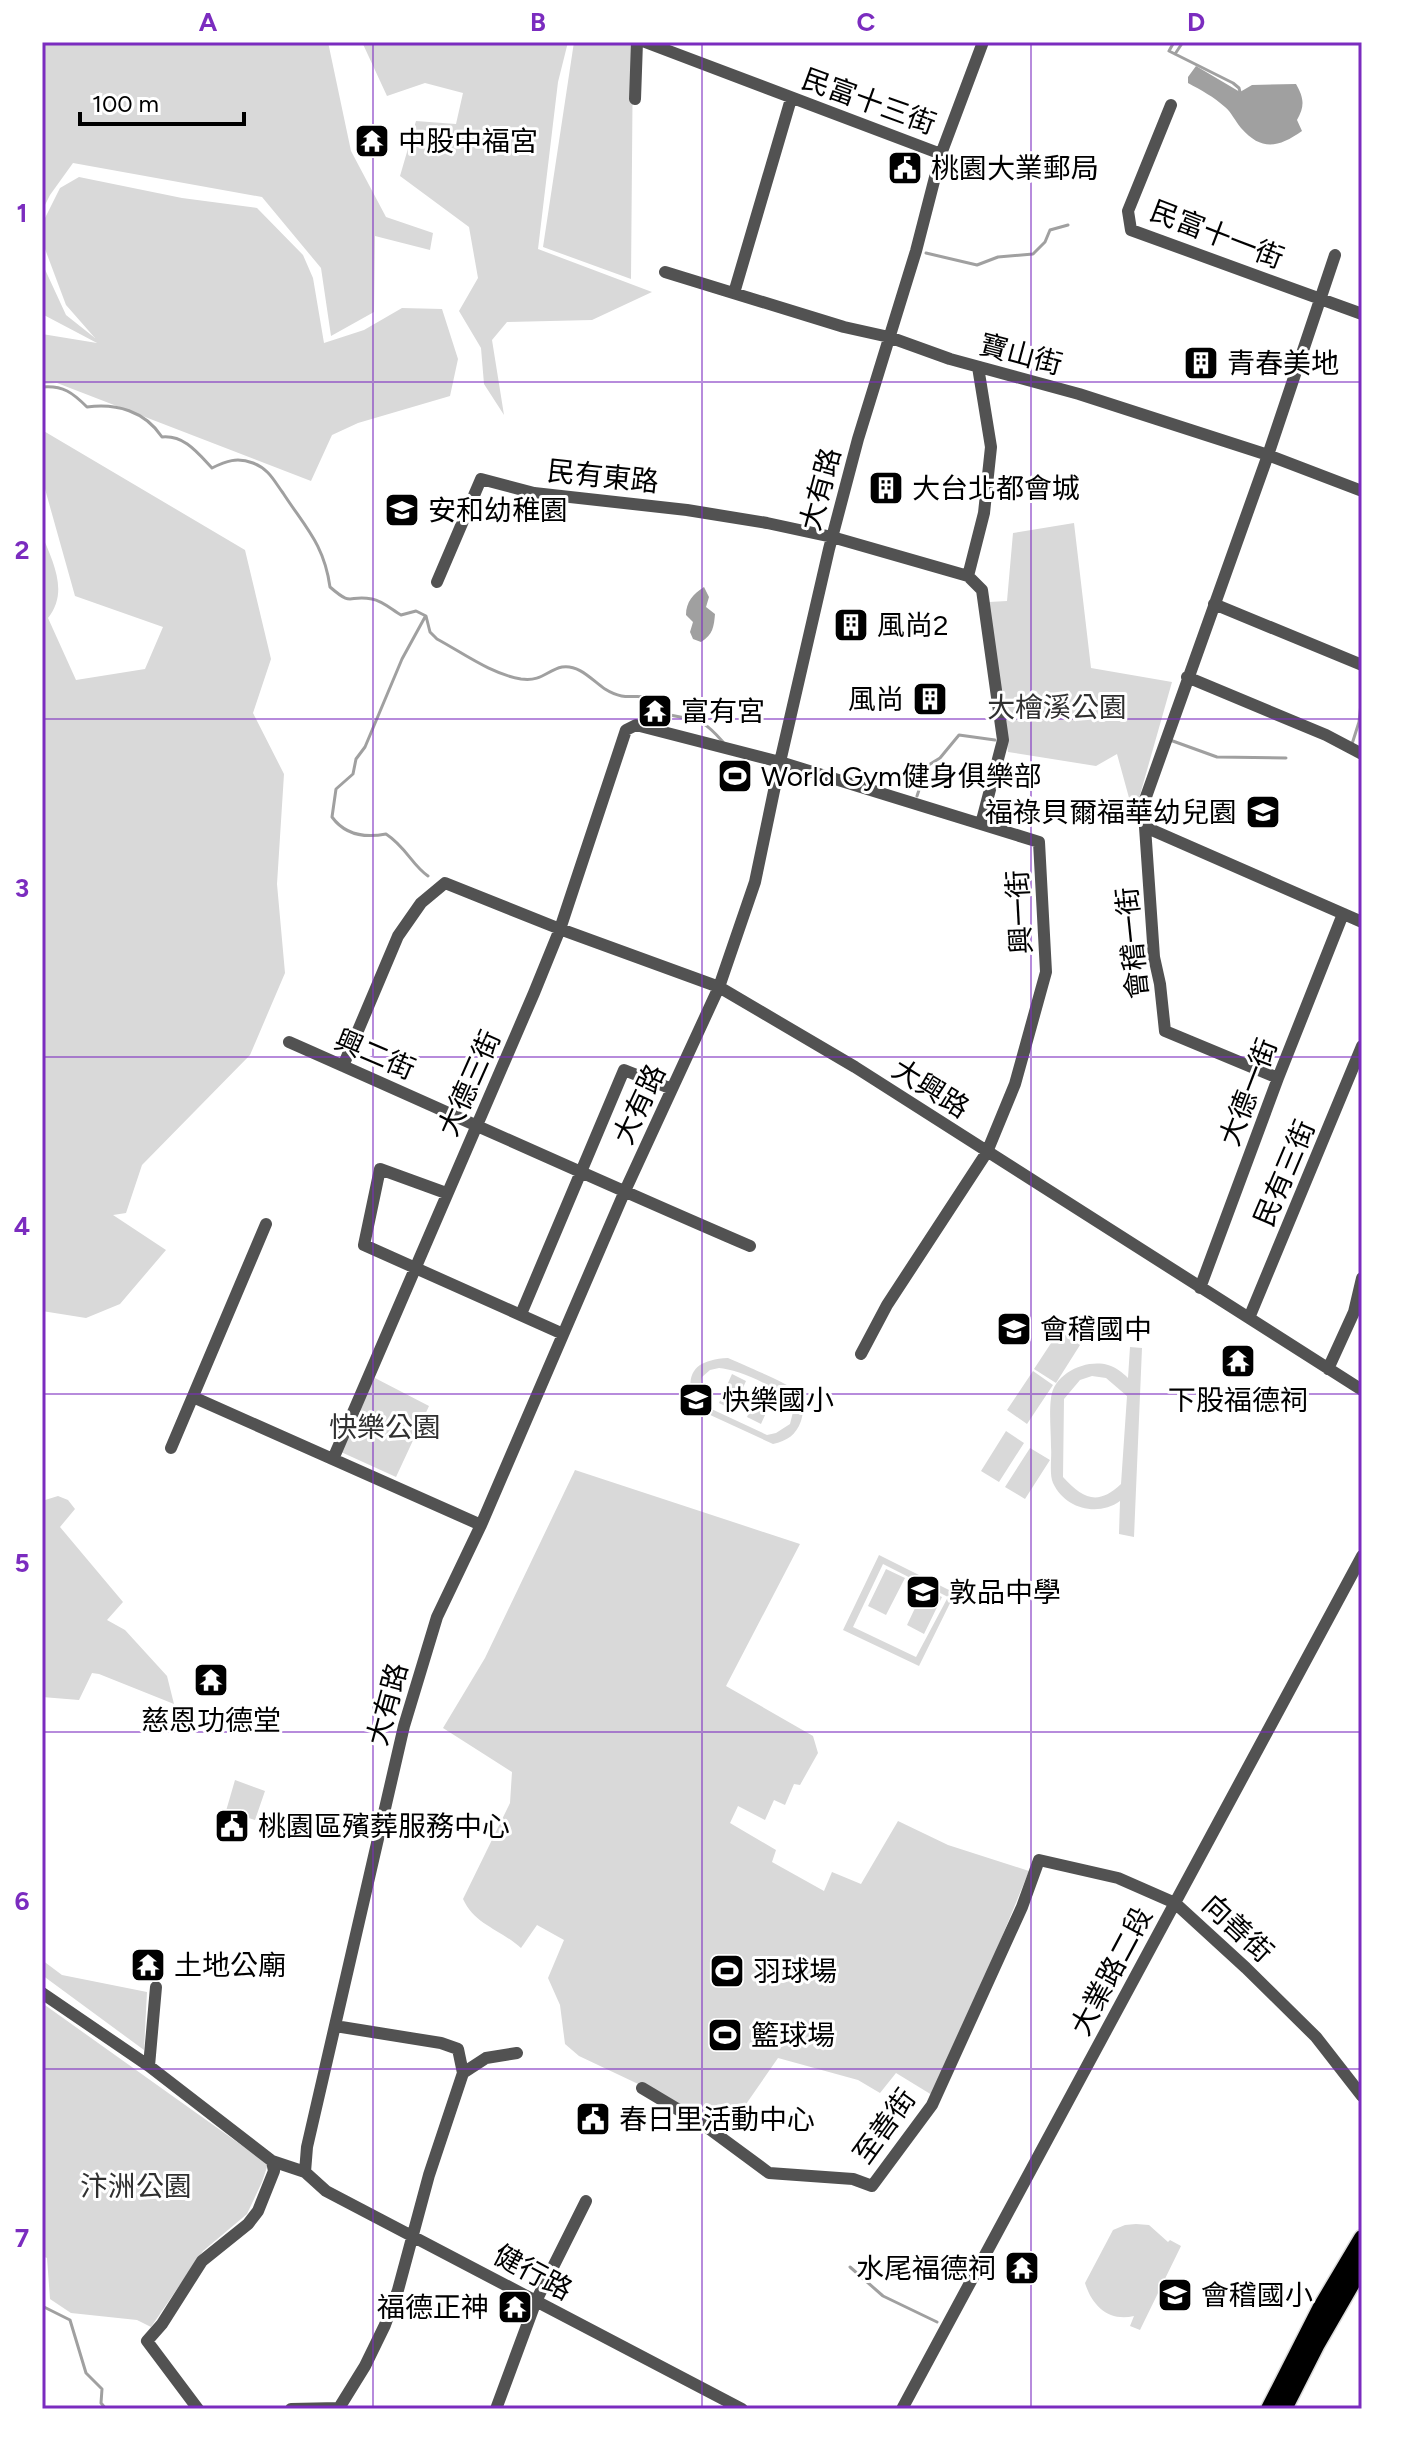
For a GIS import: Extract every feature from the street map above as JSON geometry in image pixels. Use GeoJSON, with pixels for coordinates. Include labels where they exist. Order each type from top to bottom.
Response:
{"type":"FeatureCollection","features":[{"type":"Feature","properties":{"kind":"main road"},"geometry":{"type":"LineString","coordinates":[[1269,2409],[1319,2312],[1362,2238]]}},
{"type":"Feature","properties":{"kind":"main road"},"geometry":{"type":"LineString","coordinates":[[1284,2409],[1362,2266]]}},
{"type":"Feature","properties":{"kind":"street"},"geometry":{"type":"LineString","coordinates":[[635,99],[637,42]]}},
{"type":"Feature","properties":{"kind":"street","name":"民富十三街"},"geometry":{"type":"LineString","coordinates":[[645,42],[941,154]]}},
{"type":"Feature","properties":{"kind":"street","name":"大有路"},"geometry":{"type":"LineString","coordinates":[[305,2172],[307,2147],[404,1726],[426,1651],[437,1617],[481,1525],[624,1193],[719,987],[755,882],[832,537],[916,251],[941,154],[983,42]]}},
{"type":"Feature","properties":{"kind":"street"},"geometry":{"type":"LineString","coordinates":[[734,293],[791,99]]}},
{"type":"Feature","properties":{"kind":"street","name":"民富十一街"},"geometry":{"type":"LineString","coordinates":[[1171,105],[1128,211],[1131,230],[1362,314]]}},
{"type":"Feature","properties":{"kind":"street","name":"會稽一街"},"geometry":{"type":"LineString","coordinates":[[1278,1078],[1165,1031],[1154,957],[1142,808],[1268,455],[1335,255]]}},
{"type":"Feature","properties":{"kind":"street","name":"寶山街"},"geometry":{"type":"LineString","coordinates":[[665,272],[844,327],[889,337],[978,367],[1079,394],[1268,455],[1362,491]]}},
{"type":"Feature","properties":{"kind":"street"},"geometry":{"type":"LineString","coordinates":[[968,576],[984,513],[991,447],[978,367]]}},
{"type":"Feature","properties":{"kind":"street","name":"民有東路"},"geometry":{"type":"LineString","coordinates":[[437,582],[481,479],[534,493],[687,510],[832,537]]}},
{"type":"Feature","properties":{"kind":"street"},"geometry":{"type":"LineString","coordinates":[[832,537],[968,576],[982,590],[1003,740],[981,824]]}},
{"type":"Feature","properties":{"kind":"street"},"geometry":{"type":"LineString","coordinates":[[1214,604],[1362,665]]}},
{"type":"Feature","properties":{"kind":"street"},"geometry":{"type":"LineString","coordinates":[[1187,677],[1326,735],[1362,754]]}},
{"type":"Feature","properties":{"kind":"street","name":"興一街"},"geometry":{"type":"LineString","coordinates":[[636,725],[780,762],[1039,842],[1046,972],[1024,1058],[987,1152],[887,1305],[861,1354]]}},
{"type":"Feature","properties":{"kind":"street","name":"大德三街"},"geometry":{"type":"LineString","coordinates":[[333,1459],[560,929],[626,730],[636,725]]}},
{"type":"Feature","properties":{"kind":"street"},"geometry":{"type":"LineString","coordinates":[[1145,827],[1362,922]]}},
{"type":"Feature","properties":{"kind":"street","name":"大興路"},"geometry":{"type":"LineString","coordinates":[[343,1066],[398,936],[421,903],[445,883],[719,987],[855,1067],[1362,1390]]}},
{"type":"Feature","properties":{"kind":"street","name":"大德一街"},"geometry":{"type":"LineString","coordinates":[[1200,1288],[1343,914]]}},
{"type":"Feature","properties":{"kind":"street","name":"興二街"},"geometry":{"type":"LineString","coordinates":[[289,1042],[624,1193],[750,1246]]}},
{"type":"Feature","properties":{"kind":"street","name":"民有三街"},"geometry":{"type":"LineString","coordinates":[[1249,1318],[1362,1046]]}},
{"type":"Feature","properties":{"kind":"street"},"geometry":{"type":"LineString","coordinates":[[521,1314],[624,1070],[672,1089]]}},
{"type":"Feature","properties":{"kind":"street"},"geometry":{"type":"LineString","coordinates":[[446,1193],[380,1169],[364,1245],[563,1334]]}},
{"type":"Feature","properties":{"kind":"street"},"geometry":{"type":"LineString","coordinates":[[171,1448],[266,1224]]}},
{"type":"Feature","properties":{"kind":"street"},"geometry":{"type":"LineString","coordinates":[[1328,1369],[1354,1312],[1362,1278]]}},
{"type":"Feature","properties":{"kind":"street"},"geometry":{"type":"LineString","coordinates":[[193,1397],[481,1525]]}},
{"type":"Feature","properties":{"kind":"street","name":"大業路二段"},"geometry":{"type":"LineString","coordinates":[[902,2409],[1362,1556]]}},
{"type":"Feature","properties":{"kind":"street","name":"向善街"},"geometry":{"type":"LineString","coordinates":[[1039,1860],[1118,1878],[1175,1903],[1316,2037],[1362,2096]]}},
{"type":"Feature","properties":{"kind":"street","name":"至善街"},"geometry":{"type":"LineString","coordinates":[[642,2088],[704,2125],[769,2173],[853,2179],[872,2186],[932,2105],[1010,1934],[1039,1860]]}},
{"type":"Feature","properties":{"kind":"street"},"geometry":{"type":"LineString","coordinates":[[149,2066],[156,1987]]}},
{"type":"Feature","properties":{"kind":"street","name":"健行路"},"geometry":{"type":"LineString","coordinates":[[42,1993],[149,2066],[272,2161],[305,2172],[326,2191],[742,2409]]}},
{"type":"Feature","properties":{"kind":"street"},"geometry":{"type":"LineString","coordinates":[[291,2409],[339,2408],[365,2366],[385,2325],[463,2073],[458,2049],[441,2043],[335,2026]]}},
{"type":"Feature","properties":{"kind":"street"},"geometry":{"type":"LineString","coordinates":[[463,2073],[486,2058],[517,2053]]}},
{"type":"Feature","properties":{"kind":"street"},"geometry":{"type":"LineString","coordinates":[[198,2409],[147,2341],[162,2324],[202,2261],[248,2224],[258,2211],[274,2171],[272,2161]]}},
{"type":"Feature","properties":{"kind":"street"},"geometry":{"type":"LineString","coordinates":[[496,2409],[536,2301],[586,2201]]}},
{"type":"Feature","properties":{"kind":"green space"},"geometry":{"type":"Polygon","coordinates":[[[42,42],[328,42],[351,151],[386,217],[433,233],[430,250],[375,236],[374,312],[331,336],[321,268],[262,197],[73,163],[42,211],[42,42]]]}},
{"type":"Feature","properties":{"kind":"green space"},"geometry":{"type":"Polygon","coordinates":[[[362,42],[568,42],[558,82],[538,249],[652,292],[592,320],[507,322],[492,340],[504,415],[484,384],[481,348],[459,311],[478,278],[469,227],[400,176],[416,121],[456,124],[463,93],[425,83],[387,96],[362,42]]]}},
{"type":"Feature","properties":{"kind":"green space"},"geometry":{"type":"Polygon","coordinates":[[[574,42],[633,42],[631,279],[543,247],[574,42]]]}},
{"type":"Feature","properties":{"kind":"green space"},"geometry":{"type":"Polygon","coordinates":[[[79,177],[182,198],[257,208],[303,255],[313,278],[324,343],[364,330],[402,308],[442,309],[458,359],[450,396],[358,423],[332,435],[311,481],[57,383],[42,384],[42,334],[97,343],[42,314],[42,263],[66,315],[95,338],[66,305],[42,241],[42,224],[60,188],[79,177]]]}},
{"type":"Feature","properties":{"kind":"green space"},"geometry":{"type":"Polygon","coordinates":[[[42,430],[245,550],[271,659],[253,713],[284,774],[277,884],[285,973],[250,1055],[142,1165],[126,1213],[113,1215],[166,1250],[120,1304],[86,1318],[42,1311],[42,535],[58,587],[54,608],[48,618],[76,680],[145,669],[163,627],[75,596],[42,487],[42,430]]]}},
{"type":"Feature","properties":{"kind":"green space","name":"大檜溪公園"},"geometry":{"type":"Polygon","coordinates":[[[1074,523],[1091,668],[1172,682],[1134,816],[1117,754],[1096,766],[1008,752],[989,602],[1007,601],[1013,533],[1074,523]]]}},
{"type":"Feature","properties":{"kind":"green space"},"geometry":{"type":"Polygon","coordinates":[[[1059,1331],[1080,1345],[1056,1383],[1034,1369],[1059,1331]]]}},
{"type":"Feature","properties":{"kind":"green space"},"geometry":{"type":"Polygon","coordinates":[[[1130,1347],[1142,1348],[1134,1537],[1119,1534],[1120,1501],[1102,1509],[1074,1504],[1058,1492],[1051,1470],[1050,1404],[1058,1381],[1072,1370],[1090,1364],[1111,1366],[1128,1378],[1130,1347]],[[1092,1376],[1080,1380],[1064,1399],[1063,1477],[1084,1495],[1091,1497],[1105,1495],[1121,1484],[1127,1396],[1106,1378],[1092,1376]]]}},
{"type":"Feature","properties":{"kind":"green space"},"geometry":{"type":"Polygon","coordinates":[[[728,1358],[796,1391],[803,1410],[794,1434],[773,1444],[695,1408],[690,1387],[694,1371],[716,1359],[728,1358]],[[727,1369],[710,1370],[702,1377],[700,1387],[705,1406],[767,1435],[790,1424],[794,1408],[782,1394],[749,1376],[727,1369]]]}},
{"type":"Feature","properties":{"kind":"green space"},"geometry":{"type":"Polygon","coordinates":[[[1033,1371],[1053,1385],[1027,1424],[1007,1410],[1033,1371]]]}},
{"type":"Feature","properties":{"kind":"green space"},"geometry":{"type":"Polygon","coordinates":[[[732,1374],[746,1381],[733,1410],[719,1403],[732,1374]]]}},
{"type":"Feature","properties":{"kind":"green space","name":"快樂公園"},"geometry":{"type":"Polygon","coordinates":[[[373,1377],[429,1406],[396,1477],[341,1452],[373,1377]]]}},
{"type":"Feature","properties":{"kind":"green space"},"geometry":{"type":"Polygon","coordinates":[[[760,1389],[774,1395],[761,1424],[747,1417],[760,1389]]]}},
{"type":"Feature","properties":{"kind":"green space"},"geometry":{"type":"Polygon","coordinates":[[[1006,1431],[1024,1443],[999,1482],[981,1471],[1006,1431]]]}},
{"type":"Feature","properties":{"kind":"green space"},"geometry":{"type":"Polygon","coordinates":[[[1030,1448],[1050,1460],[1025,1499],[1005,1487],[1030,1448]]]}},
{"type":"Feature","properties":{"kind":"green space"},"geometry":{"type":"Polygon","coordinates":[[[575,1470],[800,1544],[726,1686],[813,1736],[818,1753],[800,1785],[794,1784],[785,1805],[774,1800],[765,1820],[738,1806],[730,1823],[776,1850],[772,1862],[824,1891],[832,1872],[861,1884],[898,1821],[948,1845],[1029,1871],[932,2095],[896,2073],[880,2093],[858,2080],[778,2058],[726,2133],[672,2100],[579,2056],[565,2044],[560,2005],[548,1978],[564,1940],[537,1925],[521,1948],[481,1921],[468,1908],[463,1899],[510,1803],[512,1772],[443,1728],[485,1658],[575,1470]]]}},
{"type":"Feature","properties":{"kind":"green space"},"geometry":{"type":"Polygon","coordinates":[[[58,1496],[68,1500],[75,1509],[60,1527],[123,1602],[107,1620],[125,1630],[167,1676],[174,1704],[92,1673],[79,1700],[42,1697],[42,1501],[58,1496]]]}},
{"type":"Feature","properties":{"kind":"green space"},"geometry":{"type":"Polygon","coordinates":[[[879,1555],[955,1593],[919,1666],[843,1630],[879,1555]],[[883,1564],[853,1627],[916,1657],[948,1597],[883,1564]]]}},
{"type":"Feature","properties":{"kind":"green space"},"geometry":{"type":"Polygon","coordinates":[[[886,1569],[905,1578],[886,1615],[868,1606],[886,1569]]]}},
{"type":"Feature","properties":{"kind":"green space"},"geometry":{"type":"Polygon","coordinates":[[[924,1589],[942,1597],[924,1634],[907,1625],[924,1589]]]}},
{"type":"Feature","properties":{"kind":"green space"},"geometry":{"type":"Polygon","coordinates":[[[235,1780],[265,1791],[255,1820],[226,1811],[235,1780]]]}},
{"type":"Feature","properties":{"kind":"green space"},"geometry":{"type":"Polygon","coordinates":[[[42,1960],[62,1975],[147,1992],[144,2050],[42,1975],[42,1960]]]}},
{"type":"Feature","properties":{"kind":"green space","name":"汴洲公園"},"geometry":{"type":"Polygon","coordinates":[[[42,2003],[268,2164],[247,2214],[203,2251],[151,2327],[137,2320],[71,2313],[50,2299],[47,2258],[42,2256],[42,2003]]]}},
{"type":"Feature","properties":{"kind":"green space"},"geometry":{"type":"Polygon","coordinates":[[[1136,2224],[1149,2225],[1168,2242],[1170,2240],[1181,2246],[1140,2330],[1130,2326],[1134,2316],[1117,2317],[1097,2305],[1085,2283],[1113,2230],[1136,2224]]]}},
{"type":"Feature","properties":{"kind":"shaded area"},"geometry":{"type":"Polygon","coordinates":[[[1196,66],[1240,92],[1252,85],[1296,84],[1301,94],[1301,110],[1297,120],[1302,131],[1278,143],[1256,141],[1221,103],[1188,83],[1188,77],[1196,66]]]}},
{"type":"Feature","properties":{"kind":"shaded area"},"geometry":{"type":"Polygon","coordinates":[[[704,587],[709,597],[706,607],[715,614],[712,630],[701,642],[693,639],[690,632],[693,622],[686,615],[691,599],[704,587]]]}},
{"type":"Feature","properties":{"kind":"waterway"},"geometry":{"type":"LineString","coordinates":[[1174,42],[1169,51],[1233,83],[1240,92]]}},
{"type":"Feature","properties":{"kind":"waterway"},"geometry":{"type":"LineString","coordinates":[[1175,54],[1183,42]]}},
{"type":"Feature","properties":{"kind":"waterway"},"geometry":{"type":"LineString","coordinates":[[926,253],[977,265],[998,257],[1033,254],[1045,242],[1050,230],[1068,225]]}},
{"type":"Feature","properties":{"kind":"waterway"},"geometry":{"type":"LineString","coordinates":[[42,387],[67,391],[87,407],[109,406],[138,415],[162,437],[177,439],[190,446],[212,468],[237,460],[263,469],[274,480],[312,537],[323,559],[330,587],[343,597],[376,600],[401,615],[416,611],[426,616],[430,632],[437,639],[488,668],[510,676],[534,679],[557,668],[574,668],[615,694],[652,699],[670,715],[700,722],[723,742]]}},
{"type":"Feature","properties":{"kind":"waterway"},"geometry":{"type":"LineString","coordinates":[[425,617],[402,659],[365,747],[356,759],[353,774],[336,789],[332,817],[343,828],[356,834],[386,834],[428,876]]}},
{"type":"Feature","properties":{"kind":"waterway"},"geometry":{"type":"LineString","coordinates":[[1352,744],[1359,722],[1362,694]]}},
{"type":"Feature","properties":{"kind":"waterway"},"geometry":{"type":"LineString","coordinates":[[917,796],[927,766],[940,758],[959,735],[995,740]]}},
{"type":"Feature","properties":{"kind":"waterway"},"geometry":{"type":"LineString","coordinates":[[1170,740],[1217,757],[1286,758]]}},
{"type":"Feature","properties":{"kind":"waterway"},"geometry":{"type":"LineString","coordinates":[[850,2267],[883,2296],[937,2322]]}},
{"type":"Feature","properties":{"kind":"waterway"},"geometry":{"type":"LineString","coordinates":[[42,2306],[70,2320],[86,2373],[102,2389],[101,2403],[106,2409]]}},
{"type":"Feature","properties":{"kind":"place","name":"中股中福宮"},"geometry":{"type":"Point","coordinates":[372,141]}},
{"type":"Feature","properties":{"kind":"place","name":"桃園大業郵局"},"geometry":{"type":"Point","coordinates":[905,168]}},
{"type":"Feature","properties":{"kind":"place","name":"青春美地"},"geometry":{"type":"Point","coordinates":[1201,363]}},
{"type":"Feature","properties":{"kind":"place","name":"大台北都會城"},"geometry":{"type":"Point","coordinates":[886,488]}},
{"type":"Feature","properties":{"kind":"place","name":"安和幼稚園"},"geometry":{"type":"Point","coordinates":[402,510]}},
{"type":"Feature","properties":{"kind":"place","name":"風尚2"},"geometry":{"type":"Point","coordinates":[851,625]}},
{"type":"Feature","properties":{"kind":"place","name":"風尚"},"geometry":{"type":"Point","coordinates":[930,699]}},
{"type":"Feature","properties":{"kind":"place","name":"富有宮"},"geometry":{"type":"Point","coordinates":[655,711]}},
{"type":"Feature","properties":{"kind":"place","name":"World Gym健身俱樂部"},"geometry":{"type":"Point","coordinates":[735,776]}},
{"type":"Feature","properties":{"kind":"place","name":"福祿貝爾福華幼兒園"},"geometry":{"type":"Point","coordinates":[1263,812]}},
{"type":"Feature","properties":{"kind":"place","name":"會稽國中"},"geometry":{"type":"Point","coordinates":[1014,1329]}},
{"type":"Feature","properties":{"kind":"place","name":"下股福德祠"},"geometry":{"type":"Point","coordinates":[1238,1361]}},
{"type":"Feature","properties":{"kind":"place","name":"快樂國小"},"geometry":{"type":"Point","coordinates":[696,1400]}},
{"type":"Feature","properties":{"kind":"place","name":"敦品中學"},"geometry":{"type":"Point","coordinates":[923,1592]}},
{"type":"Feature","properties":{"kind":"place","name":"慈恩功德堂"},"geometry":{"type":"Point","coordinates":[211,1680]}},
{"type":"Feature","properties":{"kind":"place","name":"桃園區殯葬服務中心"},"geometry":{"type":"Point","coordinates":[232,1826]}},
{"type":"Feature","properties":{"kind":"place","name":"土地公廟"},"geometry":{"type":"Point","coordinates":[148,1965]}},
{"type":"Feature","properties":{"kind":"place","name":"羽球場"},"geometry":{"type":"Point","coordinates":[727,1971]}},
{"type":"Feature","properties":{"kind":"place","name":"籃球場"},"geometry":{"type":"Point","coordinates":[725,2035]}},
{"type":"Feature","properties":{"kind":"place","name":"春日里活動中心"},"geometry":{"type":"Point","coordinates":[593,2119]}},
{"type":"Feature","properties":{"kind":"place","name":"水尾福德祠"},"geometry":{"type":"Point","coordinates":[1022,2268]}},
{"type":"Feature","properties":{"kind":"place","name":"會稽國小"},"geometry":{"type":"Point","coordinates":[1175,2295]}},
{"type":"Feature","properties":{"kind":"place","name":"福德正神"},"geometry":{"type":"Point","coordinates":[515,2307]}}]}
